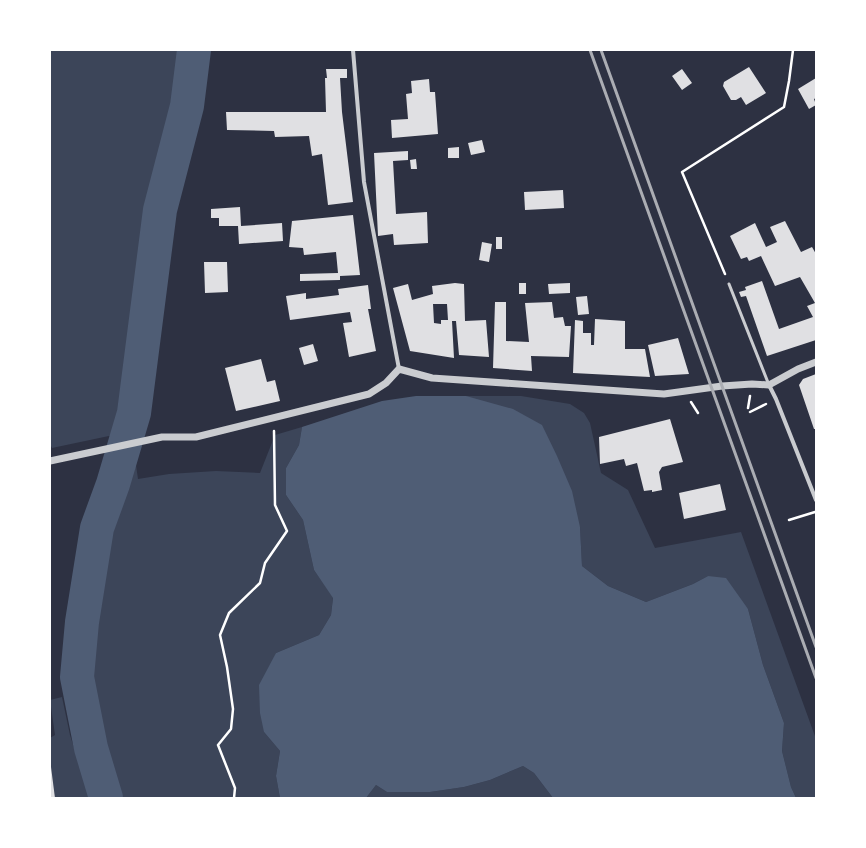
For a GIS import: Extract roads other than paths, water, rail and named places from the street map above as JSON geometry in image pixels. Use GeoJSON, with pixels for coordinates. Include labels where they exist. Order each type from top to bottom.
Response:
{"type":"FeatureCollection","features":[{"type":"Feature","properties":{"kind":"street"},"geometry":{"type":"LineString","coordinates":[[353,50],[364,182],[399,370]]}},
{"type":"Feature","properties":{"kind":"street"},"geometry":{"type":"LineString","coordinates":[[399,370],[432,378],[664,394],[722,386],[752,384],[769,385],[798,369],[816,362]]}},
{"type":"Feature","properties":{"kind":"street"},"geometry":{"type":"LineString","coordinates":[[50,461],[162,437],[196,437],[369,394],[386,383],[399,370]]}},
{"type":"Feature","properties":{"kind":"street"},"geometry":{"type":"LineString","coordinates":[[769,385],[816,500]]}},
{"type":"Feature","properties":{"kind":"lane"},"geometry":{"type":"LineString","coordinates":[[729,284],[769,385]]}},
{"type":"Feature","properties":{"kind":"waterway"},"geometry":{"type":"LineString","coordinates":[[106,798],[91,748],[77,677],[82,622],[97,528],[113,484],[134,413],[160,210],[187,106],[194,50]]}},
{"type":"Feature","properties":{"kind":"railway"},"geometry":{"type":"LineString","coordinates":[[590,50],[816,678]]}},
{"type":"Feature","properties":{"kind":"railway"},"geometry":{"type":"LineString","coordinates":[[601,50],[816,647]]}}]}
